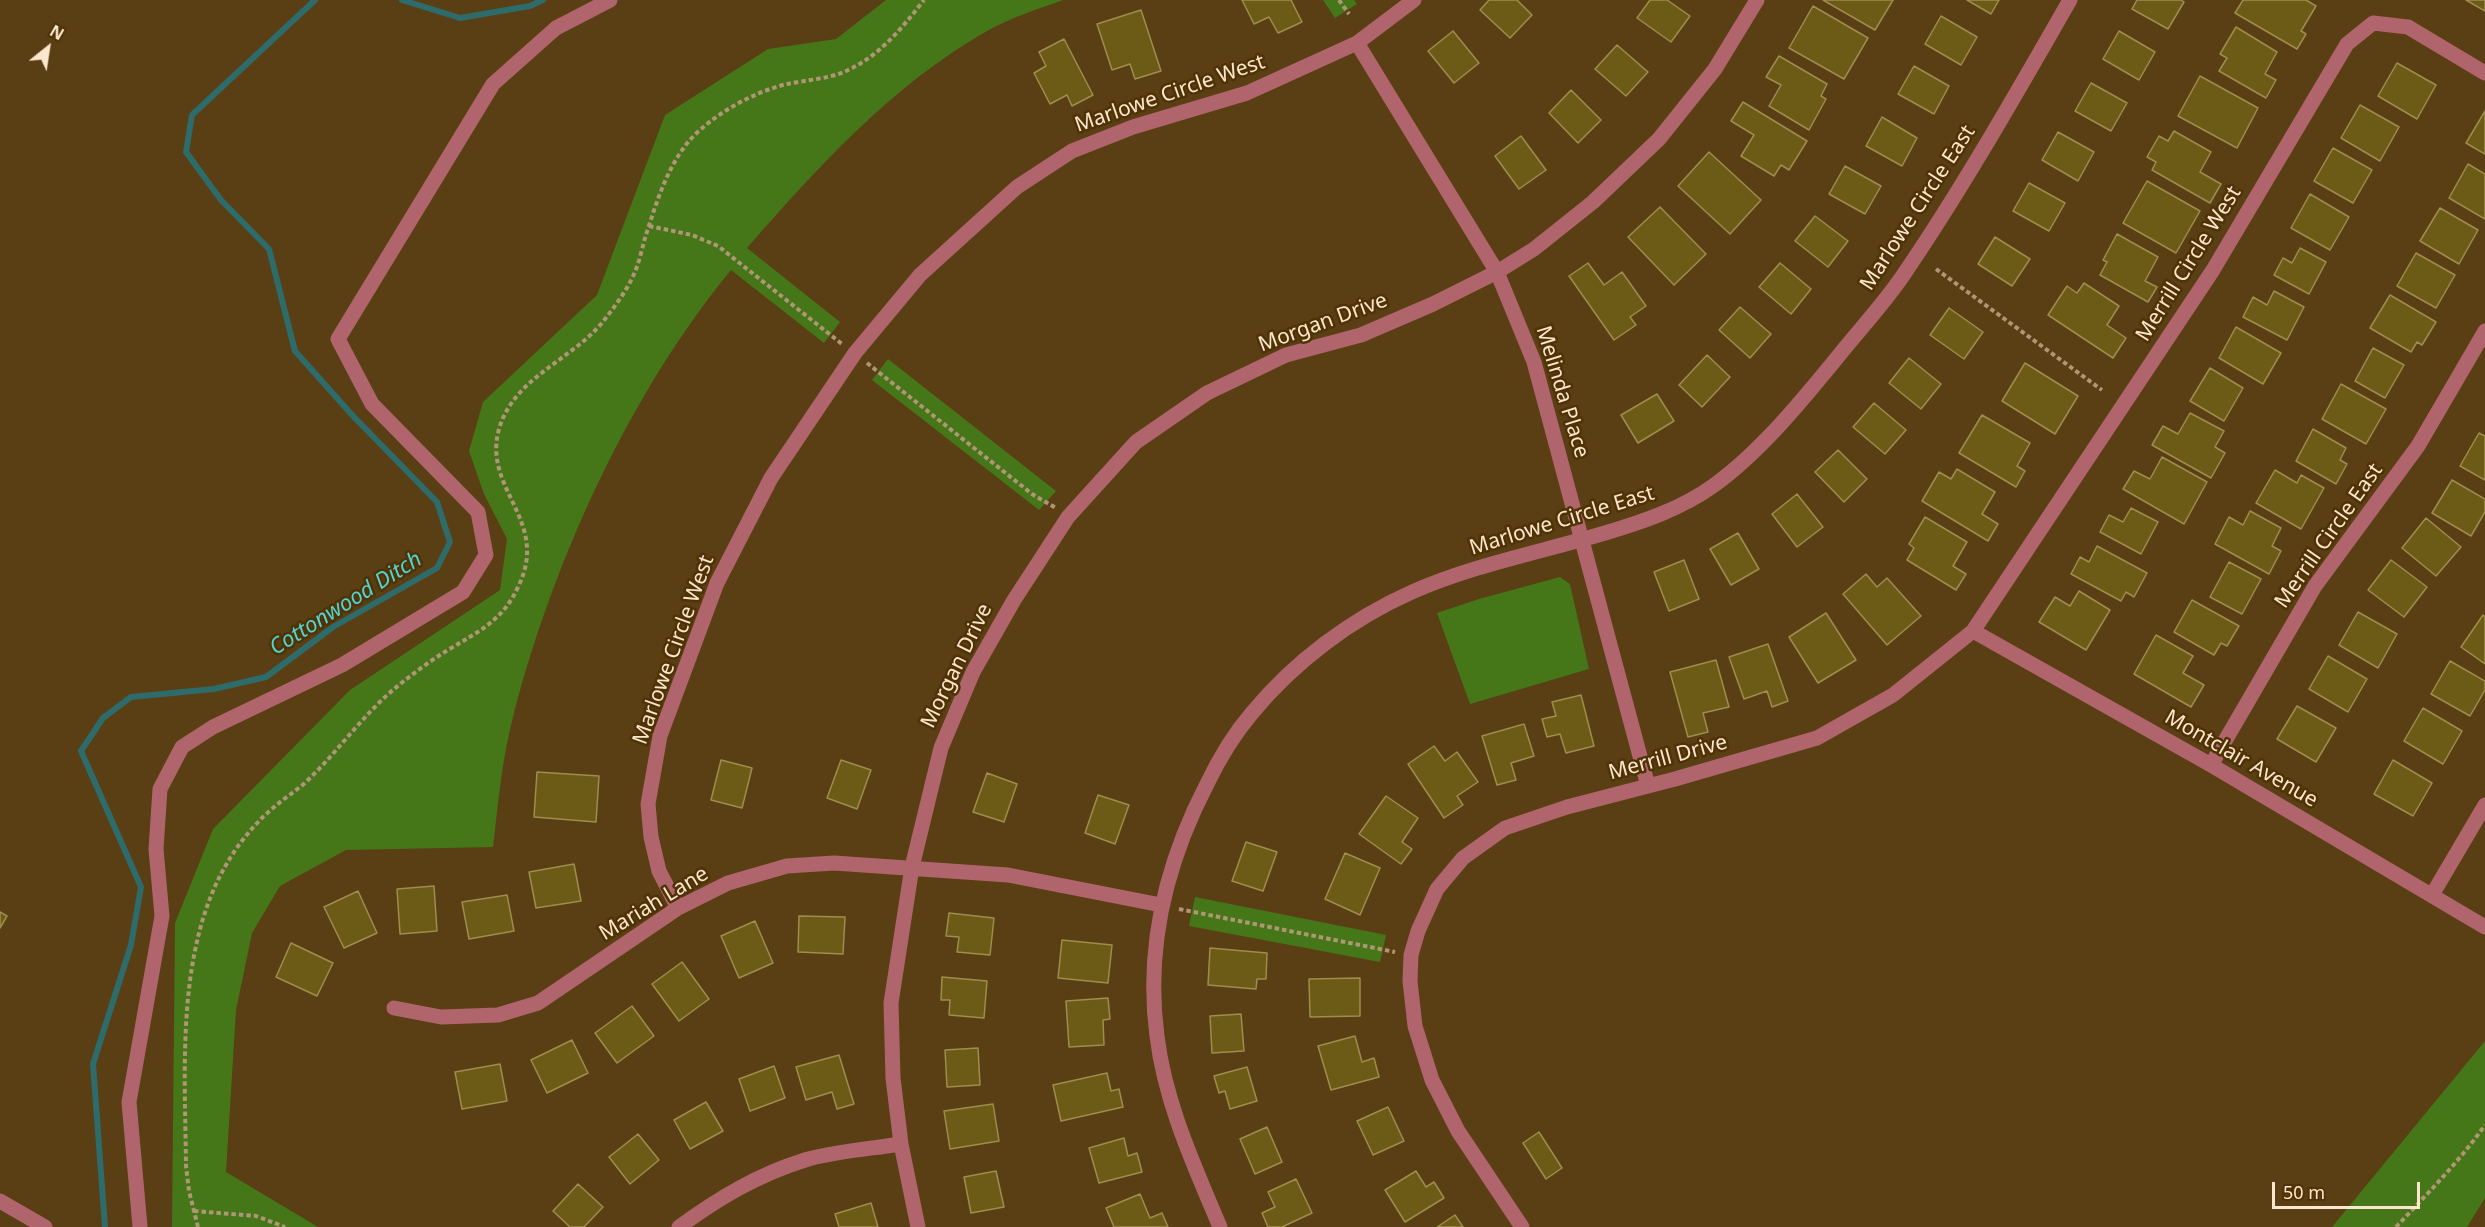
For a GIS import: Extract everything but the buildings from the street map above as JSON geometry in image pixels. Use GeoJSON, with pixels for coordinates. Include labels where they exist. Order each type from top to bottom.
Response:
{"type":"FeatureCollection","features":[{"type":"Feature","properties":{"kind":"street"},"geometry":{"type":"LineString","coordinates":[[140,1227],[129,1102],[162,916],[156,849],[160,789],[182,747],[213,727],[342,665],[462,592],[486,555],[478,512],[372,404],[338,339],[493,84],[556,28],[610,0]]}},
{"type":"Feature","properties":{"kind":"street","name":"Marlowe Circle West"},"geometry":{"type":"LineString","coordinates":[[678,908],[658,871],[651,837],[648,804],[660,736],[717,583],[771,478],[855,353],[920,275],[1017,187],[1072,151],[1133,127],[1247,93],[1357,44],[1414,0]]}},
{"type":"Feature","properties":{"kind":"street","name":"Morgan Drive"},"geometry":{"type":"LineString","coordinates":[[918,1227],[901,1144],[893,1078],[891,1003],[912,867],[941,748],[973,672],[1014,600],[1068,517],[1136,442],[1207,393],[1286,355],[1372,330],[1433,304],[1497,272],[1534,249],[1593,202],[1659,139],[1714,69],[1757,0]]}},
{"type":"Feature","properties":{"kind":"street","name":"Marlowe Circle East"},"geometry":{"type":"LineString","coordinates":[[1220,1227],[1175,1118],[1157,1036],[1154,973],[1161,905],[1174,856],[1193,810],[1219,760],[1251,713],[1301,663],[1359,620],[1413,592],[1471,571],[1653,519],[1712,487],[1765,440],[1812,388],[1902,277],[2010,104],[2070,0]]}},
{"type":"Feature","properties":{"kind":"street","name":"Merrill Circle West"},"geometry":{"type":"LineString","coordinates":[[1973,631],[2213,270],[2347,44],[2373,23],[2408,27],[2484,72]]}},
{"type":"Feature","properties":{"kind":"street","name":"Melinda Place"},"geometry":{"type":"LineString","coordinates":[[1357,44],[1497,272],[1534,362],[1648,786]]}},
{"type":"Feature","properties":{"kind":"street","name":"Merrill Circle East"},"geometry":{"type":"LineString","coordinates":[[2211,765],[2315,586],[2418,446],[2485,331]]}},
{"type":"Feature","properties":{"kind":"street","name":"Montclair Avenue"},"geometry":{"type":"LineString","coordinates":[[1973,631],[2211,765],[2485,927]]}},
{"type":"Feature","properties":{"kind":"street","name":"Merrill Drive"},"geometry":{"type":"LineString","coordinates":[[1522,1227],[1458,1131],[1432,1080],[1415,1026],[1410,981],[1411,955],[1418,931],[1437,888],[1463,858],[1505,828],[1567,807],[1816,738],[1893,695],[1973,631]]}},
{"type":"Feature","properties":{"kind":"street"},"geometry":{"type":"LineString","coordinates":[[2432,895],[2485,805]]}},
{"type":"Feature","properties":{"kind":"street","name":"Mariah Lane"},"geometry":{"type":"LineString","coordinates":[[394,1008],[441,1017],[498,1016],[538,1003],[678,908],[728,883],[787,866],[834,863],[1008,875],[1161,905]]}},
{"type":"Feature","properties":{"kind":"street"},"geometry":{"type":"LineString","coordinates":[[678,1227],[725,1194],[764,1175],[807,1160],[901,1144]]}},
{"type":"Feature","properties":{"kind":"street"},"geometry":{"type":"LineString","coordinates":[[0,1201],[45,1227]]}},
{"type":"Feature","properties":{"kind":"path"},"geometry":{"type":"LineString","coordinates":[[1339,0],[1349,14]]}},
{"type":"Feature","properties":{"kind":"path"},"geometry":{"type":"LineString","coordinates":[[649,226],[692,235],[718,246],[836,339]]}},
{"type":"Feature","properties":{"kind":"path"},"geometry":{"type":"LineString","coordinates":[[1936,269],[2102,390]]}},
{"type":"Feature","properties":{"kind":"path"},"geometry":{"type":"LineString","coordinates":[[869,364],[1032,494],[1068,517]]}},
{"type":"Feature","properties":{"kind":"path"},"geometry":{"type":"LineString","coordinates":[[1161,905],[1411,955]]}},
{"type":"Feature","properties":{"kind":"path"},"geometry":{"type":"LineString","coordinates":[[2397,1227],[2437,1185],[2485,1125]]}},
{"type":"Feature","properties":{"kind":"path"},"geometry":{"type":"LineString","coordinates":[[194,1211],[256,1216],[285,1227]]}},
{"type":"Feature","properties":{"kind":"green space"},"geometry":{"type":"Polygon","coordinates":[[[886,0],[1063,0],[987,31],[919,76],[858,129],[829,158],[747,248],[840,322],[824,343],[731,270],[694,318],[628,425],[573,540],[550,599],[530,658],[509,733],[493,847],[346,850],[280,886],[252,933],[236,1010],[226,1172],[318,1227],[172,1227],[175,923],[213,829],[350,690],[500,590],[507,539],[484,494],[469,451],[483,402],[597,295],[665,115],[768,49],[836,39],[886,0]]]}},
{"type":"Feature","properties":{"kind":"green space"},"geometry":{"type":"Polygon","coordinates":[[[1323,0],[1354,0],[1357,4],[1335,18],[1323,0]]]}},
{"type":"Feature","properties":{"kind":"green space"},"geometry":{"type":"Polygon","coordinates":[[[888,359],[1056,491],[1039,510],[872,380],[888,359]]]}},
{"type":"Feature","properties":{"kind":"green space"},"geometry":{"type":"Polygon","coordinates":[[[1560,577],[1570,584],[1589,669],[1470,704],[1437,613],[1560,577]]]}},
{"type":"Feature","properties":{"kind":"green space"},"geometry":{"type":"Polygon","coordinates":[[[1195,897],[1386,935],[1380,962],[1189,926],[1195,897]]]}},
{"type":"Feature","properties":{"kind":"green space"},"geometry":{"type":"Polygon","coordinates":[[[2485,1041],[2485,1198],[2467,1227],[2332,1227],[2485,1041]]]}},
{"type":"Feature","properties":{"kind":"waterway","name":"Cottonwood Ditch"},"geometry":{"type":"LineString","coordinates":[[105,1227],[93,1064],[131,945],[141,887],[81,751],[103,718],[131,697],[214,689],[266,677],[333,627],[437,568],[450,542],[437,502],[353,416],[295,351],[269,249],[221,200],[186,152],[192,115],[315,0]]}},
{"type":"Feature","properties":{"kind":"waterway","name":"Cottonwood Ditch"},"geometry":{"type":"LineString","coordinates":[[402,0],[460,18],[530,6],[543,0]]}}]}
